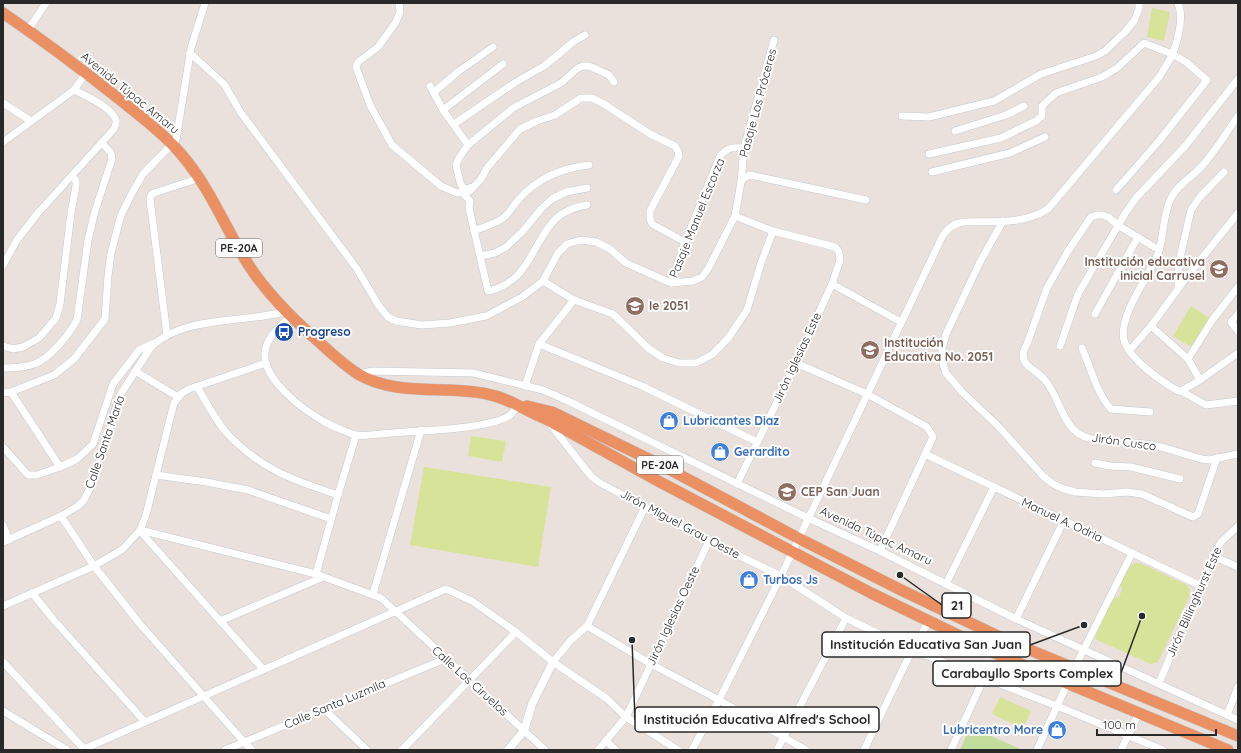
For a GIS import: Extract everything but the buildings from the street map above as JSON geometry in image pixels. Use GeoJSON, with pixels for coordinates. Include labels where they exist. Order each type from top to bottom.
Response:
{"type":"FeatureCollection","features":[{"type":"Feature","properties":{"kind":"highway","name":"Avenida Túpac Amaru"},"geometry":{"type":"LineString","coordinates":[[3,13],[86,73],[173,144],[200,178],[248,264],[264,286],[289,314],[342,363],[359,374],[392,386],[470,391],[498,396],[517,404],[531,413],[546,419],[658,481],[871,594],[999,655],[1228,750]]}},
{"type":"Feature","properties":{"kind":"highway","name":"Avenida Túpac Amaru"},"geometry":{"type":"LineString","coordinates":[[517,404],[552,412],[664,467],[798,538],[1006,640],[1238,736]]}},
{"type":"Feature","properties":{"kind":"street"},"geometry":{"type":"LineString","coordinates":[[28,30],[46,3]]}},
{"type":"Feature","properties":{"kind":"street"},"geometry":{"type":"LineString","coordinates":[[3,393],[11,392],[54,375],[74,359],[105,319],[111,253],[121,215],[143,174],[176,140],[190,53],[204,3]]}},
{"type":"Feature","properties":{"kind":"street"},"geometry":{"type":"LineString","coordinates":[[399,3],[400,12],[396,22],[378,47],[358,62],[356,67],[370,105],[392,145],[441,186],[451,192],[470,192],[476,186],[487,168],[520,129],[555,115],[578,99],[592,98],[604,104],[650,134],[677,148],[679,156],[650,211],[650,218],[652,224],[684,242]]}},
{"type":"Feature","properties":{"kind":"street"},"geometry":{"type":"LineString","coordinates":[[902,116],[929,117],[994,101],[1041,74],[1096,56],[1105,51],[1134,21],[1139,3]]}},
{"type":"Feature","properties":{"kind":"street"},"geometry":{"type":"LineString","coordinates":[[692,750],[719,700],[781,576],[943,234],[948,228],[963,222],[1025,219],[1038,216],[1048,209],[1160,76],[1172,54],[1180,20],[1180,7],[1178,3]]}},
{"type":"Feature","properties":{"kind":"street"},"geometry":{"type":"LineString","coordinates":[[454,124],[516,82],[544,66],[573,42],[585,35]]}},
{"type":"Feature","properties":{"kind":"street","name":"Pasaje Los Próceres"},"geometry":{"type":"LineString","coordinates":[[671,283],[693,281],[702,277],[708,269],[735,216],[741,182],[744,148],[774,40]]}},
{"type":"Feature","properties":{"kind":"street"},"geometry":{"type":"LineString","coordinates":[[929,154],[1001,138],[1042,116],[1042,106],[1056,94],[1102,77],[1117,68],[1142,43],[1148,44],[1172,54],[1186,62],[1207,80],[1159,141],[1116,190]]}},
{"type":"Feature","properties":{"kind":"street"},"geometry":{"type":"LineString","coordinates":[[468,145],[443,110],[432,89],[493,47]]}},
{"type":"Feature","properties":{"kind":"street"},"geometry":{"type":"LineString","coordinates":[[190,53],[224,84],[241,113],[357,269],[379,306],[388,317],[396,321],[422,325],[450,324],[486,316],[522,297],[543,281],[558,253],[567,244],[581,240],[596,242],[610,249],[626,263],[671,283]]}},
{"type":"Feature","properties":{"kind":"street"},"geometry":{"type":"LineString","coordinates":[[443,110],[503,64]]}},
{"type":"Feature","properties":{"kind":"street"},"geometry":{"type":"LineString","coordinates":[[476,186],[468,189],[463,188],[456,165],[459,158],[468,145],[513,108],[562,83],[578,68],[584,66],[589,66],[609,75],[614,82]]}},
{"type":"Feature","properties":{"kind":"street"},"geometry":{"type":"LineString","coordinates":[[3,142],[74,90],[86,73]]}},
{"type":"Feature","properties":{"kind":"street"},"geometry":{"type":"LineString","coordinates":[[1060,346],[1078,294],[1126,212],[1136,198],[1186,145],[1238,79]]}},
{"type":"Feature","properties":{"kind":"street"},"geometry":{"type":"LineString","coordinates":[[3,265],[17,240],[37,214],[114,129],[116,118],[105,108],[87,96],[74,90]]}},
{"type":"Feature","properties":{"kind":"street"},"geometry":{"type":"LineString","coordinates":[[3,103],[31,121]]}},
{"type":"Feature","properties":{"kind":"street"},"geometry":{"type":"LineString","coordinates":[[955,131],[1006,115],[1024,106]]}},
{"type":"Feature","properties":{"kind":"street"},"geometry":{"type":"LineString","coordinates":[[1238,116],[1209,158],[1177,189],[1171,198],[1166,212],[1159,250],[1127,315],[1124,338],[1129,351],[1158,378],[1178,391],[1181,391],[1206,404],[1238,401]]}},
{"type":"Feature","properties":{"kind":"street"},"geometry":{"type":"LineString","coordinates":[[932,172],[1010,153],[1045,137]]}},
{"type":"Feature","properties":{"kind":"street"},"geometry":{"type":"LineString","coordinates":[[3,368],[25,367],[36,364],[58,345],[72,329],[77,320],[88,240],[95,211],[112,159],[111,153],[102,143]]}},
{"type":"Feature","properties":{"kind":"street","name":"Pasaje Manuel Escorza"},"geometry":{"type":"LineString","coordinates":[[671,283],[684,242],[720,156],[732,147],[744,148]]}},
{"type":"Feature","properties":{"kind":"street"},"geometry":{"type":"LineString","coordinates":[[474,231],[502,219],[520,198],[545,178],[570,168],[588,165]]}},
{"type":"Feature","properties":{"kind":"street"},"geometry":{"type":"LineString","coordinates":[[1178,289],[1179,262],[1191,210],[1200,197],[1224,172]]}},
{"type":"Feature","properties":{"kind":"street"},"geometry":{"type":"LineString","coordinates":[[741,182],[744,178],[750,175],[866,200]]}},
{"type":"Feature","properties":{"kind":"street"},"geometry":{"type":"LineString","coordinates":[[3,346],[13,349],[30,343],[38,338],[56,318],[60,304],[71,213],[76,186],[76,180],[72,177]]}},
{"type":"Feature","properties":{"kind":"street"},"geometry":{"type":"LineString","coordinates":[[167,335],[150,199],[151,195],[154,193],[200,178]]}},
{"type":"Feature","properties":{"kind":"street"},"geometry":{"type":"LineString","coordinates":[[480,256],[495,253],[506,247],[552,199],[566,192],[587,188]]}},
{"type":"Feature","properties":{"kind":"street"},"geometry":{"type":"LineString","coordinates":[[463,193],[470,201],[469,208],[488,291],[504,286],[516,276],[530,258],[552,223],[567,210],[587,205]]}},
{"type":"Feature","properties":{"kind":"street"},"geometry":{"type":"LineString","coordinates":[[1129,351],[1151,326],[1238,213]]}},
{"type":"Feature","properties":{"kind":"street","name":"Jirón Cusco"},"geometry":{"type":"LineString","coordinates":[[1118,226],[1108,217],[1102,215],[1091,217],[1088,220],[1056,270],[1024,349],[1024,363],[1047,382],[1067,420],[1079,434],[1102,440],[1152,444],[1209,460],[1238,454]]}},
{"type":"Feature","properties":{"kind":"street"},"geometry":{"type":"LineString","coordinates":[[543,281],[574,300],[613,314],[648,348],[663,358],[679,363],[696,363],[713,354],[729,337],[746,310],[761,262],[773,231],[735,216]]}},
{"type":"Feature","properties":{"kind":"street"},"geometry":{"type":"LineString","coordinates":[[1003,221],[980,262],[946,334],[942,348],[942,360],[946,373],[962,392],[998,426],[1043,476],[1053,484],[1075,492],[1104,494],[1127,492],[1142,494],[1190,516],[1196,516],[1217,458]]}},
{"type":"Feature","properties":{"kind":"street"},"geometry":{"type":"LineString","coordinates":[[1118,226],[1159,250]]}},
{"type":"Feature","properties":{"kind":"street","name":"Jirón Iglesias Este"},"geometry":{"type":"LineString","coordinates":[[737,484],[796,363],[832,284],[840,260],[839,252],[835,247],[773,231]]}},
{"type":"Feature","properties":{"kind":"street"},"geometry":{"type":"LineString","coordinates":[[1095,314],[1138,237]]}},
{"type":"Feature","properties":{"kind":"street"},"geometry":{"type":"LineString","coordinates":[[832,284],[902,322]]}},
{"type":"Feature","properties":{"kind":"street"},"geometry":{"type":"LineString","coordinates":[[1188,359],[1213,319],[1238,287]]}},
{"type":"Feature","properties":{"kind":"street"},"geometry":{"type":"LineString","coordinates":[[525,386],[539,344],[574,300]]}},
{"type":"Feature","properties":{"kind":"street"},"geometry":{"type":"LineString","coordinates":[[289,314],[267,343],[265,353],[266,364],[275,381],[282,390],[323,421],[356,435],[480,425],[511,416],[517,404]]}},
{"type":"Feature","properties":{"kind":"street","name":"Calle Santa María"},"geometry":{"type":"LineString","coordinates":[[6,541],[61,516],[78,506],[84,500],[93,482],[116,403],[151,347],[157,342],[167,335],[198,324],[289,314]]}},
{"type":"Feature","properties":{"kind":"street"},"geometry":{"type":"LineString","coordinates":[[1238,314],[1231,322],[1238,331]]}},
{"type":"Feature","properties":{"kind":"street"},"geometry":{"type":"LineString","coordinates":[[1151,326],[1188,359],[1200,380]]}},
{"type":"Feature","properties":{"kind":"street"},"geometry":{"type":"LineString","coordinates":[[3,447],[28,475],[37,475],[77,459],[93,444],[113,384],[139,350],[157,342]]}},
{"type":"Feature","properties":{"kind":"street"},"geometry":{"type":"LineString","coordinates":[[539,344],[642,386],[757,442]]}},
{"type":"Feature","properties":{"kind":"street"},"geometry":{"type":"LineString","coordinates":[[1082,348],[1106,404],[1111,409],[1150,412]]}},
{"type":"Feature","properties":{"kind":"street"},"geometry":{"type":"LineString","coordinates":[[1181,391],[1200,380],[1238,353]]}},
{"type":"Feature","properties":{"kind":"street"},"geometry":{"type":"LineString","coordinates":[[796,363],[867,394],[927,427],[932,437],[880,551]]}},
{"type":"Feature","properties":{"kind":"street"},"geometry":{"type":"LineString","coordinates":[[3,606],[94,566],[123,549],[140,530],[146,515],[174,403],[178,397],[182,393],[197,387],[266,364]]}},
{"type":"Feature","properties":{"kind":"street"},"geometry":{"type":"LineString","coordinates":[[135,371],[178,397]]}},
{"type":"Feature","properties":{"kind":"street","name":"Avenida Túpac Amaru"},"geometry":{"type":"LineString","coordinates":[[359,374],[373,371],[473,373],[543,390],[808,518],[880,551],[1016,619],[1238,720]]}},
{"type":"Feature","properties":{"kind":"street"},"geometry":{"type":"LineString","coordinates":[[197,387],[225,430],[252,456],[282,475],[338,495]]}},
{"type":"Feature","properties":{"kind":"street"},"geometry":{"type":"LineString","coordinates":[[11,392],[60,467]]}},
{"type":"Feature","properties":{"kind":"street","name":"Jirón Miguel Grau Oeste"},"geometry":{"type":"LineString","coordinates":[[546,419],[592,477],[709,541],[781,576],[846,618],[912,650],[1057,706],[1163,750]]}},
{"type":"Feature","properties":{"kind":"street"},"geometry":{"type":"LineString","coordinates":[[373,594],[421,430]]}},
{"type":"Feature","properties":{"kind":"street"},"geometry":{"type":"LineString","coordinates":[[220,621],[320,575],[331,519],[356,435]]}},
{"type":"Feature","properties":{"kind":"street","name":"Manuel A. Odria"},"geometry":{"type":"LineString","coordinates":[[925,454],[1200,585]]}},
{"type":"Feature","properties":{"kind":"street"},"geometry":{"type":"LineString","coordinates":[[1095,463],[1110,466],[1131,467],[1180,479]]}},
{"type":"Feature","properties":{"kind":"street"},"geometry":{"type":"LineString","coordinates":[[156,475],[248,490],[331,519]]}},
{"type":"Feature","properties":{"kind":"street"},"geometry":{"type":"LineString","coordinates":[[946,584],[994,487]]}},
{"type":"Feature","properties":{"kind":"street"},"geometry":{"type":"LineString","coordinates":[[508,750],[524,730],[532,704],[554,662],[571,640],[586,626],[645,507]]}},
{"type":"Feature","properties":{"kind":"street"},"geometry":{"type":"LineString","coordinates":[[61,516],[94,566],[140,624],[248,747]]}},
{"type":"Feature","properties":{"kind":"street"},"geometry":{"type":"LineString","coordinates":[[1016,619],[1064,520]]}},
{"type":"Feature","properties":{"kind":"street"},"geometry":{"type":"LineString","coordinates":[[3,525],[6,541]]}},
{"type":"Feature","properties":{"kind":"street","name":"Jirón Billinghurst Este"},"geometry":{"type":"LineString","coordinates":[[1158,683],[1213,556],[1221,542],[1238,526]]}},
{"type":"Feature","properties":{"kind":"street"},"geometry":{"type":"LineString","coordinates":[[140,530],[263,669]]}},
{"type":"Feature","properties":{"kind":"street","name":"Calle Los Ciruelos"},"geometry":{"type":"LineString","coordinates":[[140,530],[320,575],[381,598],[445,659],[470,679],[545,750]]}},
{"type":"Feature","properties":{"kind":"street","name":"Jirón Iglesias Oeste"},"geometry":{"type":"LineString","coordinates":[[598,750],[626,717],[709,541]]}},
{"type":"Feature","properties":{"kind":"street"},"geometry":{"type":"LineString","coordinates":[[1037,750],[1067,683],[1132,553]]}},
{"type":"Feature","properties":{"kind":"street"},"geometry":{"type":"LineString","coordinates":[[1213,556],[1238,567]]}},
{"type":"Feature","properties":{"kind":"street"},"geometry":{"type":"LineString","coordinates":[[3,662],[85,750],[263,669],[446,589],[472,601],[516,632],[554,662],[606,698],[626,717],[678,750]]}},
{"type":"Feature","properties":{"kind":"street"},"geometry":{"type":"LineString","coordinates":[[32,593],[58,625],[145,722]]}},
{"type":"Feature","properties":{"kind":"street"},"geometry":{"type":"LineString","coordinates":[[777,750],[846,618]]}},
{"type":"Feature","properties":{"kind":"street"},"geometry":{"type":"LineString","coordinates":[[864,750],[912,650],[929,621]]}},
{"type":"Feature","properties":{"kind":"street"},"geometry":{"type":"LineString","coordinates":[[586,626],[806,750]]}},
{"type":"Feature","properties":{"kind":"street"},"geometry":{"type":"LineString","coordinates":[[402,750],[516,632]]}},
{"type":"Feature","properties":{"kind":"street","name":"Calle Santa Luzmila"},"geometry":{"type":"LineString","coordinates":[[225,750],[248,747],[324,709],[445,659]]}},
{"type":"Feature","properties":{"kind":"street"},"geometry":{"type":"LineString","coordinates":[[952,750],[984,678]]}},
{"type":"Feature","properties":{"kind":"street"},"geometry":{"type":"LineString","coordinates":[[1227,715],[1238,687]]}},
{"type":"Feature","properties":{"kind":"street"},"geometry":{"type":"LineString","coordinates":[[324,709],[367,750]]}},
{"type":"Feature","properties":{"kind":"street"},"geometry":{"type":"LineString","coordinates":[[3,711],[67,750]]}},
{"type":"Feature","properties":{"kind":"street"},"geometry":{"type":"LineString","coordinates":[[1121,750],[1139,713]]}},
{"type":"Feature","properties":{"kind":"street"},"geometry":{"type":"LineString","coordinates":[[606,741],[616,750]]}},
{"type":"Feature","properties":{"kind":"green space"},"geometry":{"type":"Polygon","coordinates":[[[1152,8],[1170,12],[1164,41],[1147,37],[1152,8]]]}},
{"type":"Feature","properties":{"kind":"green space"},"geometry":{"type":"Polygon","coordinates":[[[1191,306],[1209,318],[1191,347],[1173,336],[1191,306]]]}},
{"type":"Feature","properties":{"kind":"green space"},"geometry":{"type":"Polygon","coordinates":[[[471,436],[506,441],[502,462],[468,456],[471,436]]]}},
{"type":"Feature","properties":{"kind":"green space"},"geometry":{"type":"Polygon","coordinates":[[[424,467],[551,487],[538,567],[410,545],[424,467]]]}},
{"type":"Feature","properties":{"kind":"green space"},"geometry":{"type":"Polygon","coordinates":[[[1140,563],[1187,585],[1190,590],[1189,597],[1158,662],[1151,664],[1097,640],[1095,637],[1113,598],[1119,597],[1122,589],[1120,585],[1126,571],[1130,566],[1140,563]]]}},
{"type":"Feature","properties":{"kind":"green space"},"geometry":{"type":"Polygon","coordinates":[[[1000,697],[1031,711],[1023,729],[992,714],[1000,697]]]}},
{"type":"Feature","properties":{"kind":"green space"},"geometry":{"type":"Polygon","coordinates":[[[970,727],[1023,750],[960,750],[970,727]]]}},
{"type":"Feature","properties":{"kind":"place","name":"Institución educativa inicial Carrusel"},"geometry":{"type":"Point","coordinates":[1219,269]}},
{"type":"Feature","properties":{"kind":"place","name":"Ie 2051"},"geometry":{"type":"Point","coordinates":[635,306]}},
{"type":"Feature","properties":{"kind":"place","name":"Progreso"},"geometry":{"type":"Point","coordinates":[284,332]}},
{"type":"Feature","properties":{"kind":"place","name":"Institución Educativa No. 2051"},"geometry":{"type":"Point","coordinates":[870,350]}},
{"type":"Feature","properties":{"kind":"place","name":"Lubricantes Diaz"},"geometry":{"type":"Point","coordinates":[669,421]}},
{"type":"Feature","properties":{"kind":"place","name":"Gerardito"},"geometry":{"type":"Point","coordinates":[720,452]}},
{"type":"Feature","properties":{"kind":"place","name":"CEP San Juan"},"geometry":{"type":"Point","coordinates":[787,492]}},
{"type":"Feature","properties":{"kind":"place","name":"21"},"geometry":{"type":"Point","coordinates":[900,575]}},
{"type":"Feature","properties":{"kind":"place","name":"Turbos Js"},"geometry":{"type":"Point","coordinates":[749,580]}},
{"type":"Feature","properties":{"kind":"place","name":"Carabayllo Sports Complex"},"geometry":{"type":"Point","coordinates":[1142,616]}},
{"type":"Feature","properties":{"kind":"place","name":"Institución Educativa San Juan"},"geometry":{"type":"Point","coordinates":[1084,625]}},
{"type":"Feature","properties":{"kind":"place","name":"Institución Educativa Alfred's School"},"geometry":{"type":"Point","coordinates":[632,640]}},
{"type":"Feature","properties":{"kind":"place","name":"Lubricentro More"},"geometry":{"type":"Point","coordinates":[1057,730]}}]}
